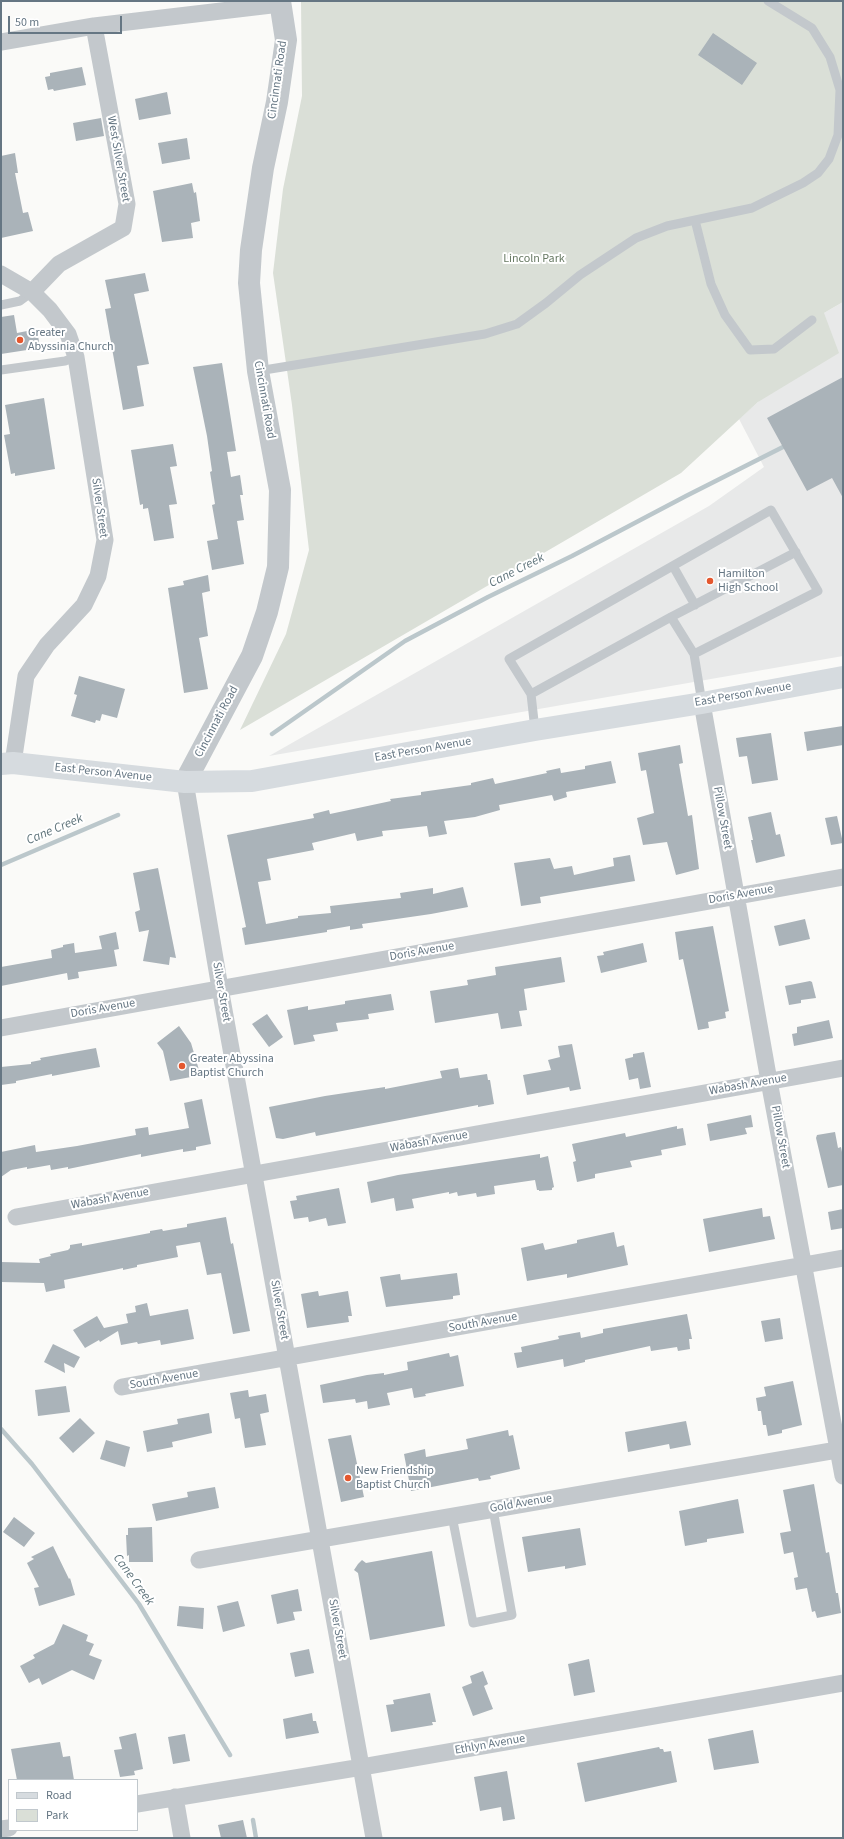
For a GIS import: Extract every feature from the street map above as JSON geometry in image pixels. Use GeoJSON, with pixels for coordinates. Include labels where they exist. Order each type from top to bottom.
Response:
{"type":"FeatureCollection","features":[{"type":"Feature","properties":{"kind":"main road","name":"East Person Avenue"},"geometry":{"type":"LineString","coordinates":[[7,763],[185,782],[252,781],[843,677]]}},
{"type":"Feature","properties":{"kind":"street"},"geometry":{"type":"LineString","coordinates":[[1,42],[94,26],[280,2]]}},
{"type":"Feature","properties":{"kind":"street","name":"Cincinnati Road"},"geometry":{"type":"LineString","coordinates":[[185,782],[252,656],[267,612],[278,567],[280,490],[258,371],[249,283],[251,250],[263,168],[277,102],[286,40],[280,2]]}},
{"type":"Feature","properties":{"kind":"street","name":"West Silver Street"},"geometry":{"type":"LineString","coordinates":[[32,292],[60,264],[123,228],[127,204],[94,26]]}},
{"type":"Feature","properties":{"kind":"street","name":"Silver Street"},"geometry":{"type":"LineString","coordinates":[[1,274],[32,292],[50,310],[68,334],[76,357],[105,540],[98,576],[84,605],[47,645],[26,676],[7,763]]}},
{"type":"Feature","properties":{"kind":"street","name":"Pillow Street"},"geometry":{"type":"LineString","coordinates":[[702,703],[803,1266],[841,1449],[843,1476]]}},
{"type":"Feature","properties":{"kind":"street","name":"Silver Street"},"geometry":{"type":"LineString","coordinates":[[185,782],[220,988],[374,1838]]}},
{"type":"Feature","properties":{"kind":"street","name":"Doris Avenue"},"geometry":{"type":"LineString","coordinates":[[1,1028],[843,877]]}},
{"type":"Feature","properties":{"kind":"street","name":"Wabash Avenue"},"geometry":{"type":"LineString","coordinates":[[16,1217],[843,1068]]}},
{"type":"Feature","properties":{"kind":"street","name":"South Avenue"},"geometry":{"type":"LineString","coordinates":[[122,1388],[843,1258]]}},
{"type":"Feature","properties":{"kind":"street","name":"Gold Avenue"},"geometry":{"type":"LineString","coordinates":[[199,1560],[841,1449]]}},
{"type":"Feature","properties":{"kind":"street","name":"Ethlyn Avenue"},"geometry":{"type":"LineString","coordinates":[[138,1804],[362,1767],[843,1683]]}},
{"type":"Feature","properties":{"kind":"street"},"geometry":{"type":"LineString","coordinates":[[175,1797],[182,1838]]}},
{"type":"Feature","properties":{"kind":"lane"},"geometry":{"type":"LineString","coordinates":[[258,371],[484,334],[517,324],[546,303],[580,275],[636,238],[667,226],[752,208],[803,183],[818,173],[829,159],[838,135],[840,90],[830,57],[812,28],[768,1]]}},
{"type":"Feature","properties":{"kind":"lane"},"geometry":{"type":"LineString","coordinates":[[695,220],[711,284],[726,315],[750,350],[774,348],[812,320]]}},
{"type":"Feature","properties":{"kind":"lane"},"geometry":{"type":"LineString","coordinates":[[1,306],[20,301],[32,292]]}},
{"type":"Feature","properties":{"kind":"lane"},"geometry":{"type":"LineString","coordinates":[[1,370],[65,361],[76,357]]}},
{"type":"Feature","properties":{"kind":"lane"},"geometry":{"type":"LineString","coordinates":[[535,730],[531,694],[509,659],[771,510],[818,591],[694,654]]}},
{"type":"Feature","properties":{"kind":"lane"},"geometry":{"type":"LineString","coordinates":[[531,694],[671,617],[796,552]]}},
{"type":"Feature","properties":{"kind":"lane"},"geometry":{"type":"LineString","coordinates":[[673,566],[695,605]]}},
{"type":"Feature","properties":{"kind":"lane"},"geometry":{"type":"LineString","coordinates":[[671,617],[694,654],[702,703]]}},
{"type":"Feature","properties":{"kind":"lane"},"geometry":{"type":"LineString","coordinates":[[452,1516],[473,1623],[512,1615],[493,1509]]}},
{"type":"Feature","properties":{"kind":"shaded area","name":"Hamilton High School"},"geometry":{"type":"Polygon","coordinates":[[[843,302],[843,656],[269,756],[709,506],[764,467],[739,419],[758,402],[824,313],[843,302]]]}},
{"type":"Feature","properties":{"kind":"green space","name":"Lincoln Park"},"geometry":{"type":"Polygon","coordinates":[[[301,1],[843,1],[843,302],[824,313],[839,353],[758,402],[681,473],[240,730],[286,634],[309,550],[292,405],[273,273],[283,189],[302,96],[301,1]]]}},
{"type":"Feature","properties":{"kind":"building"},"geometry":{"type":"Polygon","coordinates":[[[713,33],[757,63],[742,85],[698,55],[713,33]]]}},
{"type":"Feature","properties":{"kind":"building"},"geometry":{"type":"Polygon","coordinates":[[[82,67],[86,85],[54,91],[53,89],[48,90],[45,77],[50,76],[50,73],[82,67]]]}},
{"type":"Feature","properties":{"kind":"building"},"geometry":{"type":"Polygon","coordinates":[[[167,92],[171,114],[139,120],[135,99],[167,92]]]}},
{"type":"Feature","properties":{"kind":"building"},"geometry":{"type":"Polygon","coordinates":[[[101,118],[104,136],[76,141],[73,123],[101,118]]]}},
{"type":"Feature","properties":{"kind":"building"},"geometry":{"type":"Polygon","coordinates":[[[187,138],[190,159],[162,164],[158,143],[187,138]]]}},
{"type":"Feature","properties":{"kind":"building"},"geometry":{"type":"Polygon","coordinates":[[[15,153],[18,173],[15,173],[23,213],[28,212],[33,231],[1,238],[1,156],[15,153]]]}},
{"type":"Feature","properties":{"kind":"building"},"geometry":{"type":"Polygon","coordinates":[[[192,183],[194,193],[196,192],[200,221],[191,223],[193,238],[162,242],[153,191],[192,183]]]}},
{"type":"Feature","properties":{"kind":"building"},"geometry":{"type":"Polygon","coordinates":[[[145,273],[149,291],[134,294],[149,364],[137,366],[144,406],[123,410],[105,309],[111,308],[105,280],[145,273]]]}},
{"type":"Feature","properties":{"kind":"building","name":"Greater Abyssinia Church"},"geometry":{"type":"Polygon","coordinates":[[[14,315],[17,333],[37,329],[40,348],[1,354],[1,317],[14,315]]]}},
{"type":"Feature","properties":{"kind":"building"},"geometry":{"type":"Polygon","coordinates":[[[222,363],[236,451],[227,452],[231,477],[240,475],[243,495],[240,495],[244,520],[237,521],[244,564],[212,570],[207,541],[218,539],[212,505],[215,504],[210,472],[212,471],[207,436],[193,367],[222,363]]]}},
{"type":"Feature","properties":{"kind":"building"},"geometry":{"type":"Polygon","coordinates":[[[843,377],[843,498],[832,478],[807,491],[767,418],[843,377]]]}},
{"type":"Feature","properties":{"kind":"building"},"geometry":{"type":"Polygon","coordinates":[[[44,398],[55,469],[15,476],[15,473],[11,474],[4,435],[10,434],[5,405],[44,398]]]}},
{"type":"Feature","properties":{"kind":"building"},"geometry":{"type":"Polygon","coordinates":[[[173,444],[177,466],[170,467],[177,504],[169,505],[174,538],[154,541],[148,508],[143,509],[143,504],[140,505],[131,450],[173,444]]]}},
{"type":"Feature","properties":{"kind":"building"},"geometry":{"type":"Polygon","coordinates":[[[208,575],[210,591],[202,593],[208,636],[199,638],[208,689],[184,693],[168,588],[184,585],[183,581],[208,575]]]}},
{"type":"Feature","properties":{"kind":"building"},"geometry":{"type":"Polygon","coordinates":[[[79,676],[125,689],[117,718],[102,714],[100,721],[96,720],[95,723],[71,716],[77,695],[74,694],[79,676]]]}},
{"type":"Feature","properties":{"kind":"building"},"geometry":{"type":"Polygon","coordinates":[[[843,726],[843,745],[807,751],[804,732],[843,726]]]}},
{"type":"Feature","properties":{"kind":"building"},"geometry":{"type":"Polygon","coordinates":[[[771,733],[778,780],[752,784],[747,756],[739,757],[736,738],[771,733]]]}},
{"type":"Feature","properties":{"kind":"building"},"geometry":{"type":"Polygon","coordinates":[[[680,745],[683,763],[679,764],[688,816],[692,815],[699,869],[676,875],[667,842],[643,845],[637,818],[654,813],[646,770],[641,771],[638,753],[680,745]]]}},
{"type":"Feature","properties":{"kind":"building"},"geometry":{"type":"Polygon","coordinates":[[[611,761],[616,783],[566,792],[567,797],[554,801],[552,795],[499,805],[500,810],[475,817],[444,821],[447,834],[429,837],[427,826],[382,831],[383,836],[357,841],[355,833],[312,843],[314,850],[267,859],[271,880],[258,882],[266,924],[298,918],[298,916],[331,913],[330,906],[401,898],[400,893],[433,888],[433,894],[463,887],[468,907],[362,924],[363,928],[350,930],[350,926],[327,930],[327,932],[245,945],[242,928],[246,927],[227,835],[314,818],[313,814],[329,810],[330,814],[391,801],[390,799],[421,795],[421,792],[471,785],[471,783],[493,778],[495,784],[547,773],[546,771],[560,768],[561,773],[585,769],[585,766],[611,761]]]}},
{"type":"Feature","properties":{"kind":"building"},"geometry":{"type":"Polygon","coordinates":[[[771,812],[776,835],[780,834],[785,856],[756,863],[748,817],[771,812]]]}},
{"type":"Feature","properties":{"kind":"building"},"geometry":{"type":"Polygon","coordinates":[[[837,816],[843,843],[831,845],[825,818],[837,816]]]}},
{"type":"Feature","properties":{"kind":"building"},"geometry":{"type":"Polygon","coordinates":[[[630,855],[635,881],[540,897],[541,903],[521,906],[514,863],[550,858],[554,869],[572,866],[574,875],[614,866],[613,858],[630,855]]]}},
{"type":"Feature","properties":{"kind":"building"},"geometry":{"type":"Polygon","coordinates":[[[158,868],[176,958],[170,957],[169,965],[143,961],[149,930],[139,932],[135,912],[140,910],[133,873],[158,868]]]}},
{"type":"Feature","properties":{"kind":"building"},"geometry":{"type":"Polygon","coordinates":[[[805,919],[810,939],[779,946],[774,926],[805,919]]]}},
{"type":"Feature","properties":{"kind":"building"},"geometry":{"type":"Polygon","coordinates":[[[713,926],[729,1011],[725,1012],[726,1018],[708,1022],[709,1028],[698,1030],[683,959],[679,960],[675,932],[713,926]]]}},
{"type":"Feature","properties":{"kind":"building"},"geometry":{"type":"Polygon","coordinates":[[[116,932],[119,949],[114,950],[117,966],[78,972],[79,978],[68,980],[67,973],[1,986],[1,967],[52,958],[51,950],[63,947],[63,945],[74,943],[75,953],[102,949],[99,936],[116,932]]]}},
{"type":"Feature","properties":{"kind":"building"},"geometry":{"type":"Polygon","coordinates":[[[643,943],[647,962],[601,973],[597,956],[604,955],[603,952],[643,943]]]}},
{"type":"Feature","properties":{"kind":"building"},"geometry":{"type":"Polygon","coordinates":[[[561,957],[565,982],[524,989],[527,1010],[519,1011],[522,1026],[501,1029],[498,1013],[435,1023],[430,991],[468,985],[467,980],[496,975],[495,967],[561,957]]]}},
{"type":"Feature","properties":{"kind":"building"},"geometry":{"type":"Polygon","coordinates":[[[810,981],[812,982],[816,998],[801,1000],[801,1003],[789,1005],[785,986],[810,981]]]}},
{"type":"Feature","properties":{"kind":"building"},"geometry":{"type":"Polygon","coordinates":[[[391,994],[394,1010],[368,1014],[369,1019],[336,1023],[338,1031],[313,1035],[315,1041],[294,1045],[287,1010],[308,1006],[308,1010],[345,1004],[345,1001],[391,994]]]}},
{"type":"Feature","properties":{"kind":"building"},"geometry":{"type":"Polygon","coordinates":[[[267,1014],[283,1037],[269,1047],[252,1024],[267,1014]]]}},
{"type":"Feature","properties":{"kind":"building"},"geometry":{"type":"Polygon","coordinates":[[[829,1020],[833,1038],[794,1046],[792,1034],[797,1033],[797,1027],[829,1020]]]}},
{"type":"Feature","properties":{"kind":"building"},"geometry":{"type":"Polygon","coordinates":[[[179,1026],[191,1043],[199,1070],[195,1071],[196,1076],[170,1081],[163,1051],[157,1043],[179,1026]]]}},
{"type":"Feature","properties":{"kind":"building"},"geometry":{"type":"Polygon","coordinates":[[[572,1044],[581,1089],[570,1091],[569,1087],[527,1095],[523,1075],[551,1070],[548,1060],[560,1057],[558,1046],[572,1044]]]}},
{"type":"Feature","properties":{"kind":"building"},"geometry":{"type":"Polygon","coordinates":[[[96,1048],[100,1067],[52,1076],[52,1074],[16,1081],[16,1083],[1,1085],[1,1067],[31,1064],[31,1062],[41,1060],[40,1058],[96,1048]]]}},
{"type":"Feature","properties":{"kind":"building"},"geometry":{"type":"Polygon","coordinates":[[[644,1052],[651,1087],[640,1089],[638,1078],[629,1080],[625,1059],[633,1057],[633,1054],[644,1052]]]}},
{"type":"Feature","properties":{"kind":"building"},"geometry":{"type":"Polygon","coordinates":[[[458,1068],[460,1078],[487,1074],[488,1080],[490,1080],[494,1104],[478,1107],[478,1105],[316,1136],[315,1132],[283,1139],[276,1138],[269,1107],[325,1096],[385,1087],[385,1089],[442,1078],[440,1071],[458,1068]]]}},
{"type":"Feature","properties":{"kind":"building"},"geometry":{"type":"Polygon","coordinates":[[[202,1099],[211,1144],[196,1147],[196,1150],[183,1152],[183,1149],[141,1157],[141,1154],[68,1169],[68,1167],[51,1170],[50,1165],[27,1169],[27,1167],[11,1170],[1,1177],[1,1152],[35,1145],[36,1152],[77,1146],[136,1135],[135,1129],[148,1127],[149,1135],[189,1128],[184,1103],[202,1099]]]}},
{"type":"Feature","properties":{"kind":"building"},"geometry":{"type":"Polygon","coordinates":[[[751,1115],[753,1127],[745,1128],[747,1134],[710,1141],[707,1124],[751,1115]]]}},
{"type":"Feature","properties":{"kind":"building"},"geometry":{"type":"Polygon","coordinates":[[[677,1126],[677,1129],[683,1128],[686,1145],[661,1150],[662,1155],[630,1161],[632,1167],[595,1174],[595,1178],[577,1182],[573,1162],[576,1161],[572,1144],[625,1133],[626,1137],[677,1126]]]}},
{"type":"Feature","properties":{"kind":"building"},"geometry":{"type":"Polygon","coordinates":[[[835,1132],[838,1148],[841,1147],[843,1157],[843,1185],[828,1188],[816,1138],[817,1135],[835,1132]]]}},
{"type":"Feature","properties":{"kind":"building"},"geometry":{"type":"Polygon","coordinates":[[[540,1154],[540,1158],[548,1156],[554,1187],[552,1190],[537,1190],[535,1180],[494,1186],[495,1194],[477,1197],[476,1193],[458,1196],[457,1192],[449,1194],[449,1192],[412,1199],[414,1208],[396,1211],[394,1198],[371,1203],[367,1182],[398,1175],[540,1154]]]}},
{"type":"Feature","properties":{"kind":"building"},"geometry":{"type":"Polygon","coordinates":[[[339,1188],[346,1223],[328,1226],[326,1218],[309,1222],[308,1217],[294,1219],[290,1201],[297,1200],[296,1196],[339,1188]]]}},
{"type":"Feature","properties":{"kind":"building"},"geometry":{"type":"Polygon","coordinates":[[[762,1208],[763,1217],[770,1216],[775,1239],[709,1252],[703,1219],[762,1208]]]}},
{"type":"Feature","properties":{"kind":"building"},"geometry":{"type":"Polygon","coordinates":[[[843,1209],[843,1228],[831,1230],[828,1212],[843,1209]]]}},
{"type":"Feature","properties":{"kind":"building"},"geometry":{"type":"Polygon","coordinates":[[[226,1217],[231,1244],[233,1243],[250,1331],[233,1334],[221,1273],[207,1275],[200,1242],[176,1246],[178,1257],[137,1265],[137,1267],[123,1270],[123,1268],[64,1280],[65,1288],[46,1292],[44,1283],[1,1282],[1,1262],[40,1263],[39,1259],[51,1256],[50,1254],[68,1250],[70,1245],[82,1243],[82,1246],[150,1233],[150,1231],[162,1229],[163,1231],[187,1227],[187,1224],[226,1217]]]}},
{"type":"Feature","properties":{"kind":"building"},"geometry":{"type":"Polygon","coordinates":[[[614,1232],[617,1247],[624,1245],[628,1265],[567,1278],[567,1274],[527,1281],[521,1248],[543,1243],[545,1250],[577,1243],[577,1240],[614,1232]]]}},
{"type":"Feature","properties":{"kind":"building"},"geometry":{"type":"Polygon","coordinates":[[[457,1273],[460,1295],[453,1296],[453,1299],[386,1307],[380,1277],[400,1274],[401,1280],[457,1273]]]}},
{"type":"Feature","properties":{"kind":"building"},"geometry":{"type":"Polygon","coordinates":[[[318,1291],[319,1296],[348,1291],[352,1316],[348,1316],[349,1322],[307,1328],[301,1294],[318,1291]]]}},
{"type":"Feature","properties":{"kind":"building"},"geometry":{"type":"Polygon","coordinates":[[[147,1303],[150,1316],[188,1309],[194,1339],[161,1345],[160,1340],[121,1345],[118,1331],[100,1342],[99,1340],[85,1348],[73,1330],[97,1316],[104,1328],[128,1323],[126,1314],[136,1312],[135,1306],[147,1303]]]}},
{"type":"Feature","properties":{"kind":"building"},"geometry":{"type":"Polygon","coordinates":[[[687,1314],[692,1339],[689,1339],[690,1349],[678,1351],[677,1347],[651,1351],[650,1346],[585,1360],[585,1362],[564,1367],[563,1359],[517,1368],[514,1353],[522,1352],[521,1347],[559,1339],[558,1336],[580,1332],[581,1338],[603,1333],[603,1329],[687,1314]]]}},
{"type":"Feature","properties":{"kind":"building"},"geometry":{"type":"Polygon","coordinates":[[[780,1318],[783,1339],[765,1342],[761,1321],[780,1318]]]}},
{"type":"Feature","properties":{"kind":"building"},"geometry":{"type":"Polygon","coordinates":[[[53,1344],[80,1357],[74,1368],[64,1363],[65,1373],[44,1362],[53,1344]]]}},
{"type":"Feature","properties":{"kind":"building"},"geometry":{"type":"Polygon","coordinates":[[[449,1353],[450,1357],[458,1355],[464,1386],[425,1394],[426,1396],[414,1398],[412,1388],[387,1393],[390,1405],[368,1409],[367,1401],[356,1403],[355,1399],[323,1403],[320,1385],[367,1375],[384,1373],[384,1375],[408,1370],[407,1362],[449,1353]]]}},
{"type":"Feature","properties":{"kind":"building"},"geometry":{"type":"Polygon","coordinates":[[[793,1381],[802,1425],[782,1430],[782,1433],[768,1436],[766,1425],[763,1425],[761,1411],[758,1411],[756,1398],[766,1396],[764,1387],[793,1381]]]}},
{"type":"Feature","properties":{"kind":"building"},"geometry":{"type":"Polygon","coordinates":[[[66,1386],[70,1412],[38,1416],[35,1390],[66,1386]]]}},
{"type":"Feature","properties":{"kind":"building"},"geometry":{"type":"Polygon","coordinates":[[[248,1390],[249,1397],[266,1394],[269,1412],[260,1414],[266,1445],[245,1448],[240,1418],[235,1419],[230,1393],[248,1390]]]}},
{"type":"Feature","properties":{"kind":"building"},"geometry":{"type":"Polygon","coordinates":[[[209,1413],[212,1433],[172,1442],[173,1447],[147,1452],[143,1431],[178,1424],[177,1419],[209,1413]]]}},
{"type":"Feature","properties":{"kind":"building"},"geometry":{"type":"Polygon","coordinates":[[[80,1418],[95,1433],[73,1453],[59,1438],[80,1418]]]}},
{"type":"Feature","properties":{"kind":"building"},"geometry":{"type":"Polygon","coordinates":[[[686,1421],[691,1445],[670,1449],[669,1444],[628,1452],[625,1432],[686,1421]]]}},
{"type":"Feature","properties":{"kind":"building"},"geometry":{"type":"Polygon","coordinates":[[[508,1430],[509,1436],[513,1435],[520,1469],[490,1476],[491,1479],[479,1481],[478,1478],[411,1491],[404,1454],[425,1449],[426,1457],[468,1449],[466,1439],[508,1430]]]}},
{"type":"Feature","properties":{"kind":"building","name":"New Friendship Baptist Church"},"geometry":{"type":"Polygon","coordinates":[[[351,1435],[364,1497],[341,1502],[328,1439],[351,1435]]]}},
{"type":"Feature","properties":{"kind":"building"},"geometry":{"type":"Polygon","coordinates":[[[106,1440],[130,1447],[125,1467],[100,1459],[106,1440]]]}},
{"type":"Feature","properties":{"kind":"building"},"geometry":{"type":"Polygon","coordinates":[[[814,1484],[826,1553],[829,1552],[841,1613],[817,1618],[815,1611],[812,1612],[807,1588],[796,1590],[794,1578],[798,1577],[793,1552],[784,1554],[780,1533],[791,1531],[783,1490],[814,1484]]]}},
{"type":"Feature","properties":{"kind":"building"},"geometry":{"type":"Polygon","coordinates":[[[215,1487],[219,1508],[156,1521],[152,1504],[188,1497],[187,1492],[215,1487]]]}},
{"type":"Feature","properties":{"kind":"building"},"geometry":{"type":"Polygon","coordinates":[[[738,1499],[744,1533],[707,1539],[707,1542],[685,1546],[679,1511],[738,1499]]]}},
{"type":"Feature","properties":{"kind":"building"},"geometry":{"type":"Polygon","coordinates":[[[14,1517],[35,1533],[24,1547],[3,1532],[14,1517]]]}},
{"type":"Feature","properties":{"kind":"building"},"geometry":{"type":"Polygon","coordinates":[[[152,1527],[153,1562],[129,1562],[129,1555],[127,1556],[126,1535],[128,1535],[128,1528],[152,1527]]]}},
{"type":"Feature","properties":{"kind":"building"},"geometry":{"type":"Polygon","coordinates":[[[580,1528],[586,1565],[565,1569],[565,1566],[528,1572],[522,1537],[580,1528]]]}},
{"type":"Feature","properties":{"kind":"building"},"geometry":{"type":"Polygon","coordinates":[[[53,1546],[69,1579],[70,1578],[75,1595],[39,1606],[34,1588],[39,1587],[27,1563],[34,1559],[31,1557],[53,1546]]]}},
{"type":"Feature","properties":{"kind":"building"},"geometry":{"type":"Polygon","coordinates":[[[432,1551],[445,1626],[370,1640],[358,1573],[354,1570],[358,1564],[362,1560],[366,1563],[432,1551]]]}},
{"type":"Feature","properties":{"kind":"building"},"geometry":{"type":"Polygon","coordinates":[[[298,1589],[302,1611],[293,1612],[295,1620],[277,1624],[271,1595],[298,1589]]]}},
{"type":"Feature","properties":{"kind":"building"},"geometry":{"type":"Polygon","coordinates":[[[238,1601],[245,1626],[223,1632],[217,1606],[238,1601]]]}},
{"type":"Feature","properties":{"kind":"building"},"geometry":{"type":"Polygon","coordinates":[[[179,1606],[204,1608],[203,1629],[177,1626],[179,1606]]]}},
{"type":"Feature","properties":{"kind":"building"},"geometry":{"type":"Polygon","coordinates":[[[63,1624],[88,1635],[86,1641],[94,1644],[89,1655],[102,1660],[94,1680],[72,1670],[42,1685],[39,1678],[29,1683],[20,1666],[35,1658],[33,1655],[54,1644],[63,1624]]]}},
{"type":"Feature","properties":{"kind":"building"},"geometry":{"type":"Polygon","coordinates":[[[309,1649],[314,1673],[295,1677],[290,1653],[309,1649]]]}},
{"type":"Feature","properties":{"kind":"building"},"geometry":{"type":"Polygon","coordinates":[[[589,1659],[595,1692],[574,1696],[568,1664],[589,1659]]]}},
{"type":"Feature","properties":{"kind":"building"},"geometry":{"type":"Polygon","coordinates":[[[483,1671],[488,1684],[484,1686],[493,1709],[473,1716],[462,1687],[472,1683],[470,1676],[483,1671]]]}},
{"type":"Feature","properties":{"kind":"building"},"geometry":{"type":"Polygon","coordinates":[[[430,1693],[436,1722],[432,1722],[433,1725],[391,1732],[386,1705],[394,1704],[393,1700],[430,1693]]]}},
{"type":"Feature","properties":{"kind":"building"},"geometry":{"type":"Polygon","coordinates":[[[312,1713],[313,1721],[316,1721],[319,1733],[286,1739],[283,1719],[312,1713]]]}},
{"type":"Feature","properties":{"kind":"building"},"geometry":{"type":"Polygon","coordinates":[[[753,1730],[759,1763],[714,1770],[708,1739],[753,1730]]]}},
{"type":"Feature","properties":{"kind":"building"},"geometry":{"type":"Polygon","coordinates":[[[136,1733],[143,1769],[134,1771],[135,1775],[120,1777],[114,1750],[122,1749],[119,1737],[136,1733]]]}},
{"type":"Feature","properties":{"kind":"building"},"geometry":{"type":"Polygon","coordinates":[[[185,1734],[190,1761],[173,1764],[168,1737],[185,1734]]]}},
{"type":"Feature","properties":{"kind":"building"},"geometry":{"type":"Polygon","coordinates":[[[60,1742],[63,1757],[70,1756],[74,1779],[17,1779],[11,1749],[60,1742]]]}},
{"type":"Feature","properties":{"kind":"building"},"geometry":{"type":"Polygon","coordinates":[[[659,1747],[660,1749],[663,1749],[664,1752],[671,1751],[677,1782],[585,1802],[577,1763],[659,1747]]]}},
{"type":"Feature","properties":{"kind":"building"},"geometry":{"type":"Polygon","coordinates":[[[507,1771],[515,1819],[503,1821],[501,1807],[480,1811],[474,1777],[507,1771]]]}},
{"type":"Feature","properties":{"kind":"building"},"geometry":{"type":"Polygon","coordinates":[[[243,1820],[247,1838],[221,1838],[218,1825],[243,1820]]]}},
{"type":"Feature","properties":{"kind":"waterway","name":"Cane Creek"},"geometry":{"type":"LineString","coordinates":[[272,734],[405,641],[488,597],[572,556],[783,447]]}},
{"type":"Feature","properties":{"kind":"waterway","name":"Cane Creek"},"geometry":{"type":"LineString","coordinates":[[1,865],[118,815]]}},
{"type":"Feature","properties":{"kind":"waterway","name":"Cane Creek"},"geometry":{"type":"LineString","coordinates":[[1,1429],[32,1464],[139,1604],[230,1755]]}},
{"type":"Feature","properties":{"kind":"waterway","name":"Cane Creek"},"geometry":{"type":"LineString","coordinates":[[253,1820],[256,1838]]}},
{"type":"Feature","properties":{"kind":"place","name":"Greater Abyssinia Church"},"geometry":{"type":"Point","coordinates":[20,340]}},
{"type":"Feature","properties":{"kind":"place","name":"Hamilton High School"},"geometry":{"type":"Point","coordinates":[710,581]}},
{"type":"Feature","properties":{"kind":"place","name":"Greater Abyssina Baptist Church"},"geometry":{"type":"Point","coordinates":[182,1066]}},
{"type":"Feature","properties":{"kind":"place","name":"New Friendship Baptist Church"},"geometry":{"type":"Point","coordinates":[348,1478]}}]}
